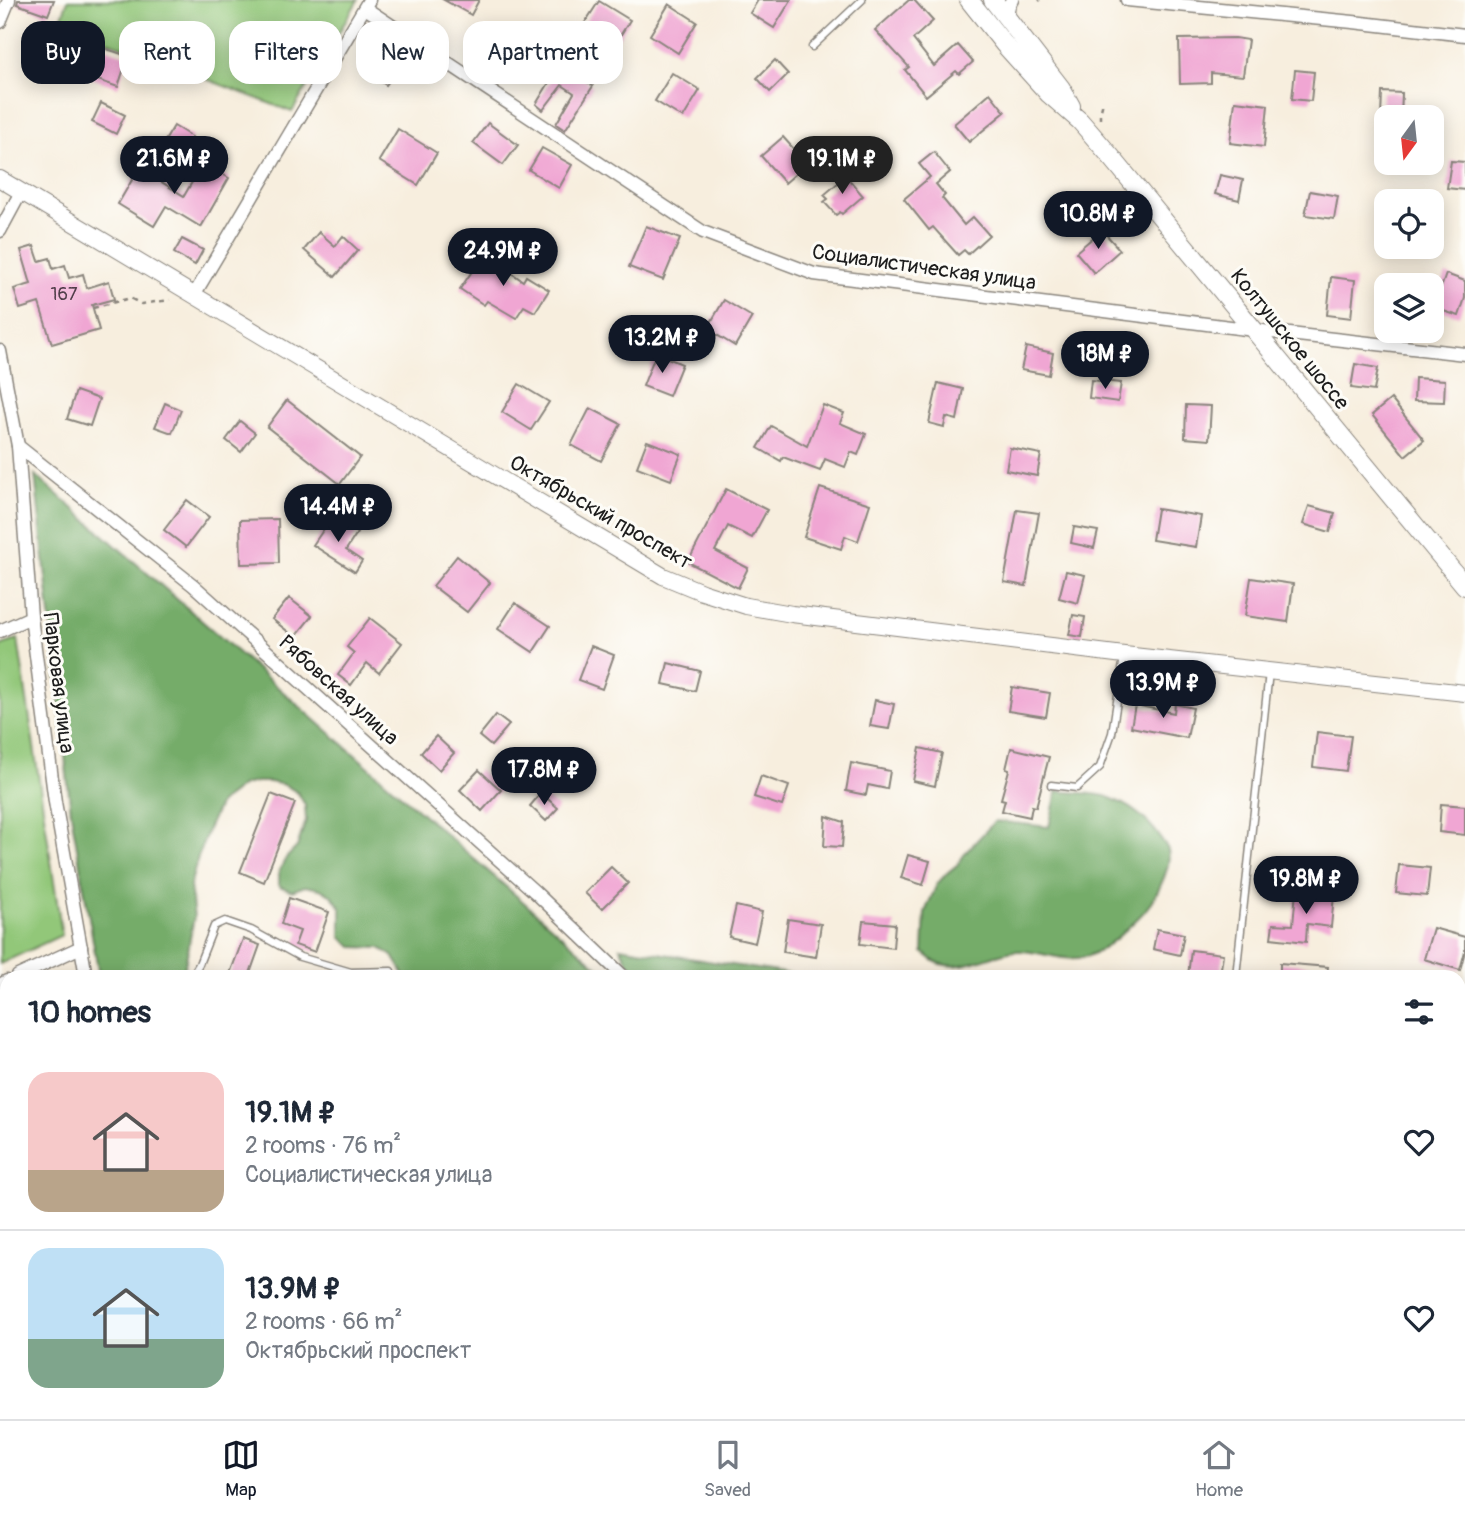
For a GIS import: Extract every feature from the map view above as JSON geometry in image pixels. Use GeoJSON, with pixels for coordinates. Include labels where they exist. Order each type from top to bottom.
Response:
{"type":"FeatureCollection","features":[{"type":"Feature","properties":{"kind":"main road","name":"Колтушское шоссе"},"geometry":{"type":"LineString","coordinates":[[969,0],[1049,94],[1080,121],[1465,586]]}},
{"type":"Feature","properties":{"kind":"main road","name":"Колтушское шоссе"},"geometry":{"type":"LineString","coordinates":[[993,0],[1061,88],[1080,121]]}},
{"type":"Feature","properties":{"kind":"street"},"geometry":{"type":"LineString","coordinates":[[0,22],[9,0]]}},
{"type":"Feature","properties":{"kind":"street"},"geometry":{"type":"LineString","coordinates":[[1011,24],[1007,15],[1012,0]]}},
{"type":"Feature","properties":{"kind":"street"},"geometry":{"type":"LineString","coordinates":[[1127,0],[1465,35]]}},
{"type":"Feature","properties":{"kind":"street"},"geometry":{"type":"LineString","coordinates":[[186,297],[367,4]]}},
{"type":"Feature","properties":{"kind":"street","name":"Социалистическая улица"},"geometry":{"type":"LineString","coordinates":[[367,4],[703,232],[814,274],[1465,354]]}},
{"type":"Feature","properties":{"kind":"street","name":"Октябрьский проспект"},"geometry":{"type":"LineString","coordinates":[[0,179],[186,297],[663,576],[702,592],[746,606],[792,614],[1465,693]]}},
{"type":"Feature","properties":{"kind":"street"},"geometry":{"type":"LineString","coordinates":[[0,231],[21,192]]}},
{"type":"Feature","properties":{"kind":"street","name":"Парковая улица"},"geometry":{"type":"LineString","coordinates":[[0,351],[18,446],[31,617],[55,802],[85,970]]}},
{"type":"Feature","properties":{"kind":"street","name":"Рябовская улица"},"geometry":{"type":"LineString","coordinates":[[18,446],[193,584],[525,883],[617,970]]}},
{"type":"Feature","properties":{"kind":"street"},"geometry":{"type":"LineString","coordinates":[[0,631],[31,617]]}},
{"type":"Feature","properties":{"kind":"street"},"geometry":{"type":"LineString","coordinates":[[31,970],[81,947]]}},
{"type":"Feature","properties":{"kind":"lane"},"geometry":{"type":"LineString","coordinates":[[812,47],[862,0]]}},
{"type":"Feature","properties":{"kind":"lane"},"geometry":{"type":"LineString","coordinates":[[1051,785],[1077,788],[1100,767],[1112,733],[1124,655]]}},
{"type":"Feature","properties":{"kind":"lane"},"geometry":{"type":"LineString","coordinates":[[1237,970],[1269,671]]}},
{"type":"Feature","properties":{"kind":"lane"},"geometry":{"type":"LineString","coordinates":[[196,970],[214,926],[225,921],[251,930],[300,957],[344,970]]}},
{"type":"Feature","properties":{"kind":"path"},"geometry":{"type":"LineString","coordinates":[[93,309],[130,298],[141,304],[186,297]]}},
{"type":"Feature","properties":{"kind":"green space"},"geometry":{"type":"Polygon","coordinates":[[[68,0],[358,0],[342,27],[342,21],[229,21],[229,84],[308,84],[292,112],[215,82],[215,21],[119,21],[119,46],[105,40],[105,21],[61,21],[68,0]]]}},
{"type":"Feature","properties":{"kind":"green space"},"geometry":{"type":"Polygon","coordinates":[[[35,475],[601,970],[401,970],[393,956],[380,948],[353,947],[341,937],[341,907],[332,896],[320,889],[305,886],[292,891],[279,886],[279,871],[286,858],[297,847],[306,820],[305,805],[298,793],[285,785],[256,782],[243,785],[220,803],[208,829],[190,886],[194,917],[184,970],[98,970],[71,813],[35,475]]]}},
{"type":"Feature","properties":{"kind":"green space"},"geometry":{"type":"Polygon","coordinates":[[[18,639],[62,935],[0,964],[0,646],[18,639]]]}},
{"type":"Feature","properties":{"kind":"green space"},"geometry":{"type":"Polygon","coordinates":[[[1057,791],[1093,794],[1113,799],[1136,812],[1155,830],[1167,848],[1169,858],[1160,886],[1150,904],[1115,939],[1088,956],[1068,958],[1019,951],[954,966],[932,960],[923,952],[925,912],[937,884],[995,821],[1049,827],[1057,791]]]}},
{"type":"Feature","properties":{"kind":"green space"},"geometry":{"type":"Polygon","coordinates":[[[620,947],[764,970],[632,970],[620,947]]]}},
{"type":"Feature","properties":{"kind":"building"},"geometry":{"type":"Polygon","coordinates":[[[18,0],[54,0],[48,15],[17,4],[18,0]]]}},
{"type":"Feature","properties":{"kind":"building"},"geometry":{"type":"Polygon","coordinates":[[[444,0],[479,0],[471,15],[444,0]]]}},
{"type":"Feature","properties":{"kind":"building"},"geometry":{"type":"Polygon","coordinates":[[[758,0],[791,0],[774,28],[750,13],[758,0]]]}},
{"type":"Feature","properties":{"kind":"building"},"geometry":{"type":"Polygon","coordinates":[[[909,0],[914,0],[933,21],[913,39],[934,66],[958,45],[973,62],[959,74],[956,71],[926,96],[905,70],[909,67],[875,30],[909,0]]]}},
{"type":"Feature","properties":{"kind":"building"},"geometry":{"type":"Polygon","coordinates":[[[599,1],[630,20],[623,31],[623,21],[586,21],[599,1]]]}},
{"type":"Feature","properties":{"kind":"building"},"geometry":{"type":"Polygon","coordinates":[[[669,4],[697,22],[678,53],[650,35],[669,4]]]}},
{"type":"Feature","properties":{"kind":"building"},"geometry":{"type":"Polygon","coordinates":[[[1179,39],[1248,40],[1243,76],[1211,73],[1211,83],[1180,84],[1179,39]]]}},
{"type":"Feature","properties":{"kind":"building"},"geometry":{"type":"Polygon","coordinates":[[[105,48],[119,53],[118,87],[105,83],[105,48]]]}},
{"type":"Feature","properties":{"kind":"building"},"geometry":{"type":"Polygon","coordinates":[[[775,60],[788,74],[770,92],[757,78],[775,60]]]}},
{"type":"Feature","properties":{"kind":"building"},"geometry":{"type":"Polygon","coordinates":[[[1295,70],[1314,72],[1311,101],[1292,99],[1295,70]]]}},
{"type":"Feature","properties":{"kind":"building"},"geometry":{"type":"Polygon","coordinates":[[[672,73],[700,90],[683,118],[655,101],[672,73]]]}},
{"type":"Feature","properties":{"kind":"building"},"geometry":{"type":"Polygon","coordinates":[[[548,84],[593,86],[565,130],[556,124],[574,93],[562,85],[543,110],[536,104],[548,84]]]}},
{"type":"Feature","properties":{"kind":"building"},"geometry":{"type":"Polygon","coordinates":[[[1382,92],[1402,93],[1402,105],[1381,105],[1382,92]]]}},
{"type":"Feature","properties":{"kind":"building"},"geometry":{"type":"Polygon","coordinates":[[[990,93],[1005,112],[969,142],[954,124],[990,93]]]}},
{"type":"Feature","properties":{"kind":"building"},"geometry":{"type":"Polygon","coordinates":[[[1235,101],[1268,105],[1264,147],[1230,143],[1235,101]]]}},
{"type":"Feature","properties":{"kind":"building"},"geometry":{"type":"Polygon","coordinates":[[[101,103],[125,115],[116,134],[92,122],[101,103]]]}},
{"type":"Feature","properties":{"kind":"building"},"geometry":{"type":"Polygon","coordinates":[[[488,123],[518,145],[503,165],[473,143],[488,123]]]}},
{"type":"Feature","properties":{"kind":"building"},"geometry":{"type":"Polygon","coordinates":[[[174,126],[192,137],[179,160],[160,149],[174,126]]]}},
{"type":"Feature","properties":{"kind":"building"},"geometry":{"type":"Polygon","coordinates":[[[398,129],[437,153],[418,185],[379,161],[398,129]]]}},
{"type":"Feature","properties":{"kind":"building"},"geometry":{"type":"Polygon","coordinates":[[[783,137],[807,164],[785,183],[761,156],[783,137]]]}},
{"type":"Feature","properties":{"kind":"building"},"geometry":{"type":"Polygon","coordinates":[[[542,148],[572,165],[559,188],[529,170],[542,148]]]}},
{"type":"Feature","properties":{"kind":"building"},"geometry":{"type":"Polygon","coordinates":[[[934,152],[950,172],[936,184],[945,195],[942,198],[964,225],[973,217],[989,235],[968,254],[964,250],[958,255],[933,227],[929,230],[904,199],[930,177],[919,164],[934,152]]]}},
{"type":"Feature","properties":{"kind":"building"},"geometry":{"type":"Polygon","coordinates":[[[1451,161],[1465,162],[1465,190],[1447,188],[1451,161]]]}},
{"type":"Feature","properties":{"kind":"building"},"geometry":{"type":"Polygon","coordinates":[[[203,163],[229,178],[201,227],[166,206],[154,226],[118,204],[139,168],[184,196],[203,163]]]}},
{"type":"Feature","properties":{"kind":"building"},"geometry":{"type":"Polygon","coordinates":[[[1220,175],[1243,180],[1239,200],[1215,194],[1220,175]]]}},
{"type":"Feature","properties":{"kind":"building"},"geometry":{"type":"Polygon","coordinates":[[[846,176],[863,196],[842,214],[840,212],[836,215],[824,202],[828,199],[824,195],[846,176]]]}},
{"type":"Feature","properties":{"kind":"building"},"geometry":{"type":"Polygon","coordinates":[[[1310,191],[1338,196],[1334,219],[1305,215],[1310,191]]]}},
{"type":"Feature","properties":{"kind":"building"},"geometry":{"type":"Polygon","coordinates":[[[646,226],[680,239],[663,280],[629,267],[646,226]]]}},
{"type":"Feature","properties":{"kind":"building"},"geometry":{"type":"Polygon","coordinates":[[[1102,230],[1120,250],[1094,273],[1076,252],[1102,230]]]}},
{"type":"Feature","properties":{"kind":"building"},"geometry":{"type":"Polygon","coordinates":[[[319,232],[335,246],[343,236],[358,250],[335,277],[304,250],[319,232]]]}},
{"type":"Feature","properties":{"kind":"building"},"geometry":{"type":"Polygon","coordinates":[[[182,239],[203,250],[195,265],[174,253],[182,239]]]}},
{"type":"Feature","properties":{"kind":"building"},"geometry":{"type":"Polygon","coordinates":[[[34,246],[39,261],[50,258],[53,269],[65,265],[69,278],[83,274],[87,288],[109,281],[114,299],[92,305],[99,330],[52,344],[39,303],[20,309],[14,289],[31,284],[21,250],[34,246]]]}},
{"type":"Feature","properties":{"kind":"building"},"geometry":{"type":"Polygon","coordinates":[[[484,254],[523,281],[526,276],[549,290],[535,312],[524,306],[516,318],[487,301],[484,305],[460,289],[484,254]]]}},
{"type":"Feature","properties":{"kind":"building"},"geometry":{"type":"Polygon","coordinates":[[[1446,274],[1465,281],[1465,298],[1459,316],[1444,311],[1446,274]]]}},
{"type":"Feature","properties":{"kind":"building"},"geometry":{"type":"Polygon","coordinates":[[[1331,277],[1355,280],[1351,318],[1327,315],[1331,277]]]}},
{"type":"Feature","properties":{"kind":"building"},"geometry":{"type":"Polygon","coordinates":[[[724,300],[752,317],[735,346],[707,329],[724,300]]]}},
{"type":"Feature","properties":{"kind":"building"},"geometry":{"type":"Polygon","coordinates":[[[1026,347],[1053,353],[1049,375],[1021,370],[1026,347]]]}},
{"type":"Feature","properties":{"kind":"building"},"geometry":{"type":"Polygon","coordinates":[[[656,353],[682,364],[669,396],[643,386],[656,353]]]}},
{"type":"Feature","properties":{"kind":"building"},"geometry":{"type":"Polygon","coordinates":[[[1355,364],[1378,368],[1374,391],[1351,388],[1355,364]]]}},
{"type":"Feature","properties":{"kind":"building"},"geometry":{"type":"Polygon","coordinates":[[[1415,378],[1445,380],[1444,402],[1414,401],[1415,378]]]}},
{"type":"Feature","properties":{"kind":"building"},"geometry":{"type":"Polygon","coordinates":[[[1091,380],[1121,383],[1118,402],[1089,398],[1091,380]]]}},
{"type":"Feature","properties":{"kind":"building"},"geometry":{"type":"Polygon","coordinates":[[[938,383],[963,389],[957,420],[946,417],[944,427],[929,423],[938,383]]]}},
{"type":"Feature","properties":{"kind":"building"},"geometry":{"type":"Polygon","coordinates":[[[519,384],[549,402],[531,430],[502,412],[519,384]]]}},
{"type":"Feature","properties":{"kind":"building"},"geometry":{"type":"Polygon","coordinates":[[[76,391],[99,399],[90,426],[67,419],[76,391]]]}},
{"type":"Feature","properties":{"kind":"building"},"geometry":{"type":"Polygon","coordinates":[[[1391,399],[1424,440],[1405,456],[1372,415],[1391,399]]]}},
{"type":"Feature","properties":{"kind":"building"},"geometry":{"type":"Polygon","coordinates":[[[287,400],[360,457],[340,484],[267,427],[287,400]]]}},
{"type":"Feature","properties":{"kind":"building"},"geometry":{"type":"Polygon","coordinates":[[[165,403],[181,410],[172,433],[155,427],[165,403]]]}},
{"type":"Feature","properties":{"kind":"building"},"geometry":{"type":"Polygon","coordinates":[[[823,405],[844,413],[840,423],[866,434],[858,455],[851,452],[845,467],[825,459],[820,471],[783,457],[781,461],[758,448],[771,426],[807,446],[823,405]]]}},
{"type":"Feature","properties":{"kind":"building"},"geometry":{"type":"Polygon","coordinates":[[[1186,405],[1211,406],[1209,440],[1185,438],[1186,405]]]}},
{"type":"Feature","properties":{"kind":"building"},"geometry":{"type":"Polygon","coordinates":[[[590,408],[621,424],[601,461],[571,445],[590,408]]]}},
{"type":"Feature","properties":{"kind":"building"},"geometry":{"type":"Polygon","coordinates":[[[240,421],[255,433],[241,452],[226,440],[240,421]]]}},
{"type":"Feature","properties":{"kind":"building"},"geometry":{"type":"Polygon","coordinates":[[[647,441],[681,454],[671,480],[637,467],[647,441]]]}},
{"type":"Feature","properties":{"kind":"building"},"geometry":{"type":"Polygon","coordinates":[[[1010,448],[1041,454],[1037,476],[1006,470],[1010,448]]]}},
{"type":"Feature","properties":{"kind":"building"},"geometry":{"type":"Polygon","coordinates":[[[820,488],[870,504],[858,541],[845,536],[841,549],[804,537],[820,488]]]}},
{"type":"Feature","properties":{"kind":"building"},"geometry":{"type":"Polygon","coordinates":[[[726,489],[767,510],[752,538],[728,526],[715,551],[748,568],[738,588],[688,562],[726,489]]]}},
{"type":"Feature","properties":{"kind":"building"},"geometry":{"type":"Polygon","coordinates":[[[187,500],[209,517],[186,547],[164,530],[187,500]]]}},
{"type":"Feature","properties":{"kind":"building"},"geometry":{"type":"Polygon","coordinates":[[[1309,506],[1335,513],[1330,532],[1303,524],[1309,506]]]}},
{"type":"Feature","properties":{"kind":"building"},"geometry":{"type":"Polygon","coordinates":[[[1157,509],[1201,516],[1196,547],[1152,540],[1157,509]]]}},
{"type":"Feature","properties":{"kind":"building"},"geometry":{"type":"Polygon","coordinates":[[[1017,510],[1039,513],[1026,586],[1004,582],[1017,510]]]}},
{"type":"Feature","properties":{"kind":"building"},"geometry":{"type":"Polygon","coordinates":[[[332,517],[357,533],[346,550],[362,561],[355,572],[313,545],[332,517]]]}},
{"type":"Feature","properties":{"kind":"building"},"geometry":{"type":"Polygon","coordinates":[[[278,519],[279,563],[241,564],[240,520],[278,519]]]}},
{"type":"Feature","properties":{"kind":"building"},"geometry":{"type":"Polygon","coordinates":[[[1074,527],[1098,531],[1094,548],[1071,543],[1074,527]]]}},
{"type":"Feature","properties":{"kind":"building"},"geometry":{"type":"Polygon","coordinates":[[[457,556],[490,583],[467,612],[433,586],[457,556]]]}},
{"type":"Feature","properties":{"kind":"building"},"geometry":{"type":"Polygon","coordinates":[[[1066,571],[1085,575],[1078,603],[1059,598],[1066,571]]]}},
{"type":"Feature","properties":{"kind":"building"},"geometry":{"type":"Polygon","coordinates":[[[1251,578],[1293,584],[1288,622],[1245,616],[1251,578]]]}},
{"type":"Feature","properties":{"kind":"building"},"geometry":{"type":"Polygon","coordinates":[[[289,598],[312,616],[295,637],[272,619],[289,598]]]}},
{"type":"Feature","properties":{"kind":"building"},"geometry":{"type":"Polygon","coordinates":[[[515,603],[550,626],[533,652],[498,629],[515,603]]]}},
{"type":"Feature","properties":{"kind":"building"},"geometry":{"type":"Polygon","coordinates":[[[1073,615],[1085,617],[1082,637],[1069,635],[1073,615]]]}},
{"type":"Feature","properties":{"kind":"building"},"geometry":{"type":"Polygon","coordinates":[[[370,618],[402,643],[379,673],[367,663],[351,685],[338,675],[354,653],[347,647],[370,618]]]}},
{"type":"Feature","properties":{"kind":"building"},"geometry":{"type":"Polygon","coordinates":[[[591,646],[614,655],[602,689],[578,680],[591,646]]]}},
{"type":"Feature","properties":{"kind":"building"},"geometry":{"type":"Polygon","coordinates":[[[668,663],[700,671],[695,691],[663,684],[668,663]]]}},
{"type":"Feature","properties":{"kind":"building"},"geometry":{"type":"Polygon","coordinates":[[[1012,687],[1050,693],[1046,717],[1008,711],[1012,687]]]}},
{"type":"Feature","properties":{"kind":"building"},"geometry":{"type":"Polygon","coordinates":[[[875,700],[894,704],[889,729],[870,726],[875,700]]]}},
{"type":"Feature","properties":{"kind":"building"},"geometry":{"type":"Polygon","coordinates":[[[1175,704],[1193,708],[1187,738],[1131,727],[1135,705],[1174,713],[1175,704]]]}},
{"type":"Feature","properties":{"kind":"building"},"geometry":{"type":"Polygon","coordinates":[[[496,715],[509,725],[491,746],[479,736],[496,715]]]}},
{"type":"Feature","properties":{"kind":"building"},"geometry":{"type":"Polygon","coordinates":[[[1317,732],[1351,736],[1346,771],[1313,767],[1317,732]]]}},
{"type":"Feature","properties":{"kind":"building"},"geometry":{"type":"Polygon","coordinates":[[[436,736],[454,753],[439,770],[421,753],[436,736]]]}},
{"type":"Feature","properties":{"kind":"building"},"geometry":{"type":"Polygon","coordinates":[[[920,748],[942,753],[935,786],[913,781],[920,748]]]}},
{"type":"Feature","properties":{"kind":"building"},"geometry":{"type":"Polygon","coordinates":[[[1011,748],[1049,757],[1036,807],[1032,806],[1030,817],[1002,811],[1005,800],[1001,799],[1009,770],[1006,769],[1011,748]]]}},
{"type":"Feature","properties":{"kind":"building"},"geometry":{"type":"Polygon","coordinates":[[[851,763],[890,771],[887,789],[868,785],[866,795],[846,791],[851,763]]]}},
{"type":"Feature","properties":{"kind":"building"},"geometry":{"type":"Polygon","coordinates":[[[479,770],[501,790],[482,811],[460,790],[479,770]]]}},
{"type":"Feature","properties":{"kind":"building"},"geometry":{"type":"Polygon","coordinates":[[[761,776],[789,786],[782,806],[754,797],[761,776]]]}},
{"type":"Feature","properties":{"kind":"building"},"geometry":{"type":"Polygon","coordinates":[[[541,793],[558,808],[546,821],[530,806],[541,793]]]}},
{"type":"Feature","properties":{"kind":"building"},"geometry":{"type":"Polygon","coordinates":[[[271,794],[295,803],[264,882],[240,872],[271,794]]]}},
{"type":"Feature","properties":{"kind":"building"},"geometry":{"type":"Polygon","coordinates":[[[1441,804],[1465,806],[1465,835],[1439,832],[1441,804]]]}},
{"type":"Feature","properties":{"kind":"building"},"geometry":{"type":"Polygon","coordinates":[[[826,816],[844,822],[842,847],[824,846],[826,816]]]}},
{"type":"Feature","properties":{"kind":"building"},"geometry":{"type":"Polygon","coordinates":[[[908,855],[930,861],[923,885],[901,878],[908,855]]]}},
{"type":"Feature","properties":{"kind":"building"},"geometry":{"type":"Polygon","coordinates":[[[1399,865],[1430,868],[1427,896],[1396,893],[1399,865]]]}},
{"type":"Feature","properties":{"kind":"building"},"geometry":{"type":"Polygon","coordinates":[[[611,867],[628,883],[602,909],[585,893],[611,867]]]}},
{"type":"Feature","properties":{"kind":"building"},"geometry":{"type":"Polygon","coordinates":[[[1296,891],[1334,895],[1331,927],[1307,924],[1306,942],[1271,938],[1273,924],[1293,925],[1296,891]]]}},
{"type":"Feature","properties":{"kind":"building"},"geometry":{"type":"Polygon","coordinates":[[[289,898],[329,912],[315,952],[295,945],[300,931],[281,924],[289,898]]]}},
{"type":"Feature","properties":{"kind":"building"},"geometry":{"type":"Polygon","coordinates":[[[736,906],[762,912],[755,943],[729,937],[736,906]]]}},
{"type":"Feature","properties":{"kind":"building"},"geometry":{"type":"Polygon","coordinates":[[[788,919],[821,924],[816,957],[783,952],[788,919]]]}},
{"type":"Feature","properties":{"kind":"building"},"geometry":{"type":"Polygon","coordinates":[[[863,921],[895,924],[893,948],[860,944],[863,921]]]}},
{"type":"Feature","properties":{"kind":"building"},"geometry":{"type":"Polygon","coordinates":[[[1433,928],[1465,937],[1460,970],[1424,959],[1433,928]]]}},
{"type":"Feature","properties":{"kind":"building"},"geometry":{"type":"Polygon","coordinates":[[[1157,929],[1184,934],[1180,955],[1153,949],[1157,929]]]}},
{"type":"Feature","properties":{"kind":"building"},"geometry":{"type":"Polygon","coordinates":[[[243,939],[260,945],[251,970],[231,970],[243,939]]]}},
{"type":"Feature","properties":{"kind":"building"},"geometry":{"type":"Polygon","coordinates":[[[1191,950],[1223,954],[1221,970],[1189,970],[1191,950]]]}},
{"type":"Feature","properties":{"kind":"building"},"geometry":{"type":"Polygon","coordinates":[[[1280,963],[1328,967],[1328,970],[1280,970],[1280,963]]]}}]}
